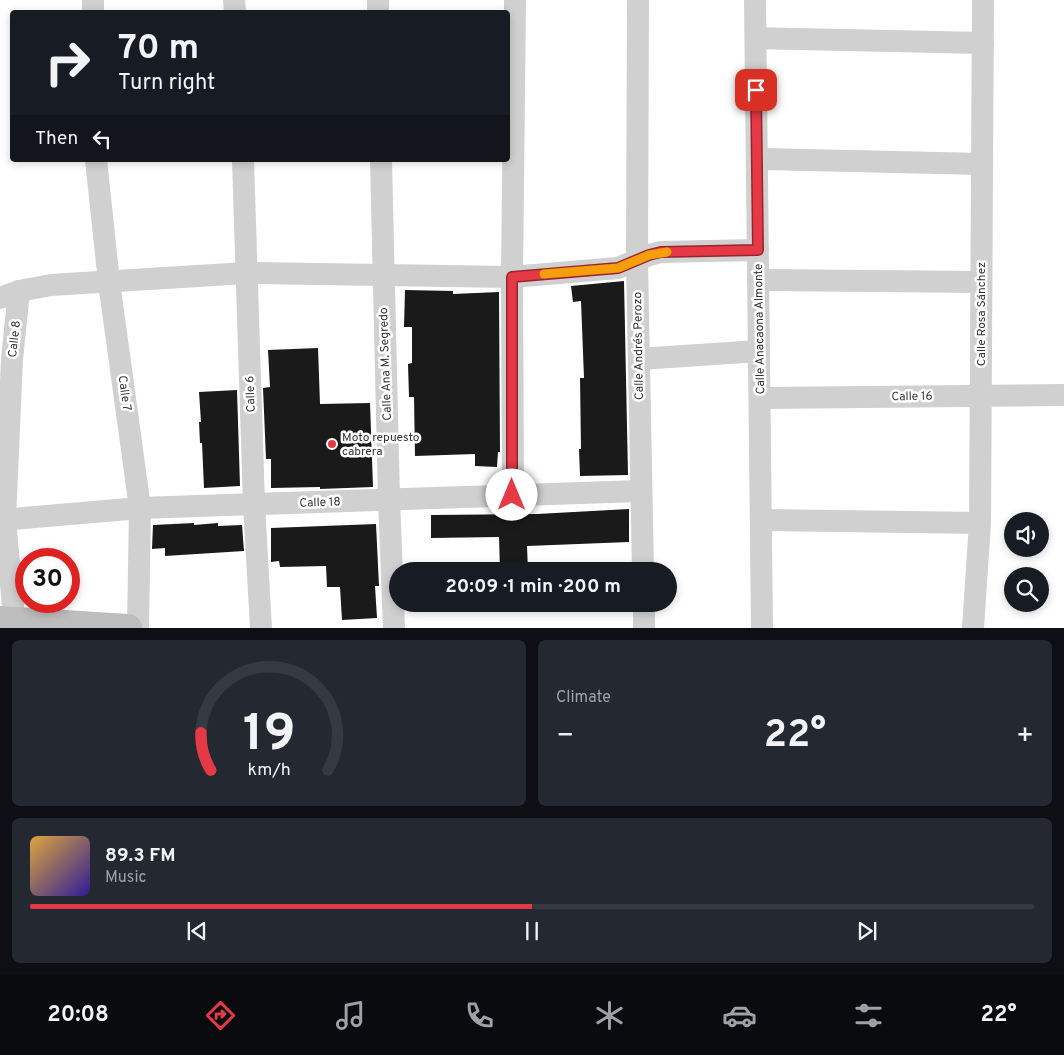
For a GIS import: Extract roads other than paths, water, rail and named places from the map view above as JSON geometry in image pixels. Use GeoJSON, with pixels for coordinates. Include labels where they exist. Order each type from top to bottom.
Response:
{"type":"FeatureCollection","features":[{"type":"Feature","properties":{"kind":"street"},"geometry":{"type":"LineString","coordinates":[[512,495],[515,0]]}},
{"type":"Feature","properties":{"kind":"street","name":"Calle Andrés Perozo"},"geometry":{"type":"LineString","coordinates":[[638,0],[637,260],[643,562]]}},
{"type":"Feature","properties":{"kind":"street","name":"Calle Anacaona Almonte"},"geometry":{"type":"LineString","coordinates":[[755,0],[762,628]]}},
{"type":"Feature","properties":{"kind":"street","name":"Calle Rosa Sánchez"},"geometry":{"type":"LineString","coordinates":[[973,628],[980,523],[983,0]]}},
{"type":"Feature","properties":{"kind":"street"},"geometry":{"type":"LineString","coordinates":[[756,38],[983,43]]}},
{"type":"Feature","properties":{"kind":"street"},"geometry":{"type":"LineString","coordinates":[[757,159],[982,164]]}},
{"type":"Feature","properties":{"kind":"street","name":"Calle 7"},"geometry":{"type":"LineString","coordinates":[[96,162],[109,282],[140,508],[138,628]]}},
{"type":"Feature","properties":{"kind":"street","name":"Calle 6"},"geometry":{"type":"LineString","coordinates":[[242,162],[254,504],[261,628]]}},
{"type":"Feature","properties":{"kind":"street","name":"Calle Ana M. Segredo"},"geometry":{"type":"LineString","coordinates":[[381,162],[394,628]]}},
{"type":"Feature","properties":{"kind":"street"},"geometry":{"type":"LineString","coordinates":[[10,294],[51,285],[246,273],[512,277],[618,268],[661,252],[758,250]]}},
{"type":"Feature","properties":{"kind":"street"},"geometry":{"type":"LineString","coordinates":[[758,280],[981,282]]}},
{"type":"Feature","properties":{"kind":"street","name":"Calle 8"},"geometry":{"type":"LineString","coordinates":[[10,294],[12,359],[2,520],[10,623]]}},
{"type":"Feature","properties":{"kind":"street"},"geometry":{"type":"LineString","coordinates":[[639,359],[759,351]]}},
{"type":"Feature","properties":{"kind":"street","name":"Calle 16"},"geometry":{"type":"LineString","coordinates":[[760,398],[1064,395]]}},
{"type":"Feature","properties":{"kind":"street","name":"Calle 18"},"geometry":{"type":"LineString","coordinates":[[2,520],[140,508],[640,491]]}},
{"type":"Feature","properties":{"kind":"street"},"geometry":{"type":"LineString","coordinates":[[761,520],[980,523]]}},
{"type":"Feature","properties":{"kind":"street"},"geometry":{"type":"LineString","coordinates":[[644,612],[644,628]]}},
{"type":"Feature","properties":{"kind":"street"},"geometry":{"type":"LineString","coordinates":[[10,623],[128,628]]}},
{"type":"Feature","properties":{"kind":"place","name":"Moto repuesto cabrera"},"geometry":{"type":"Point","coordinates":[332,444]}}]}
